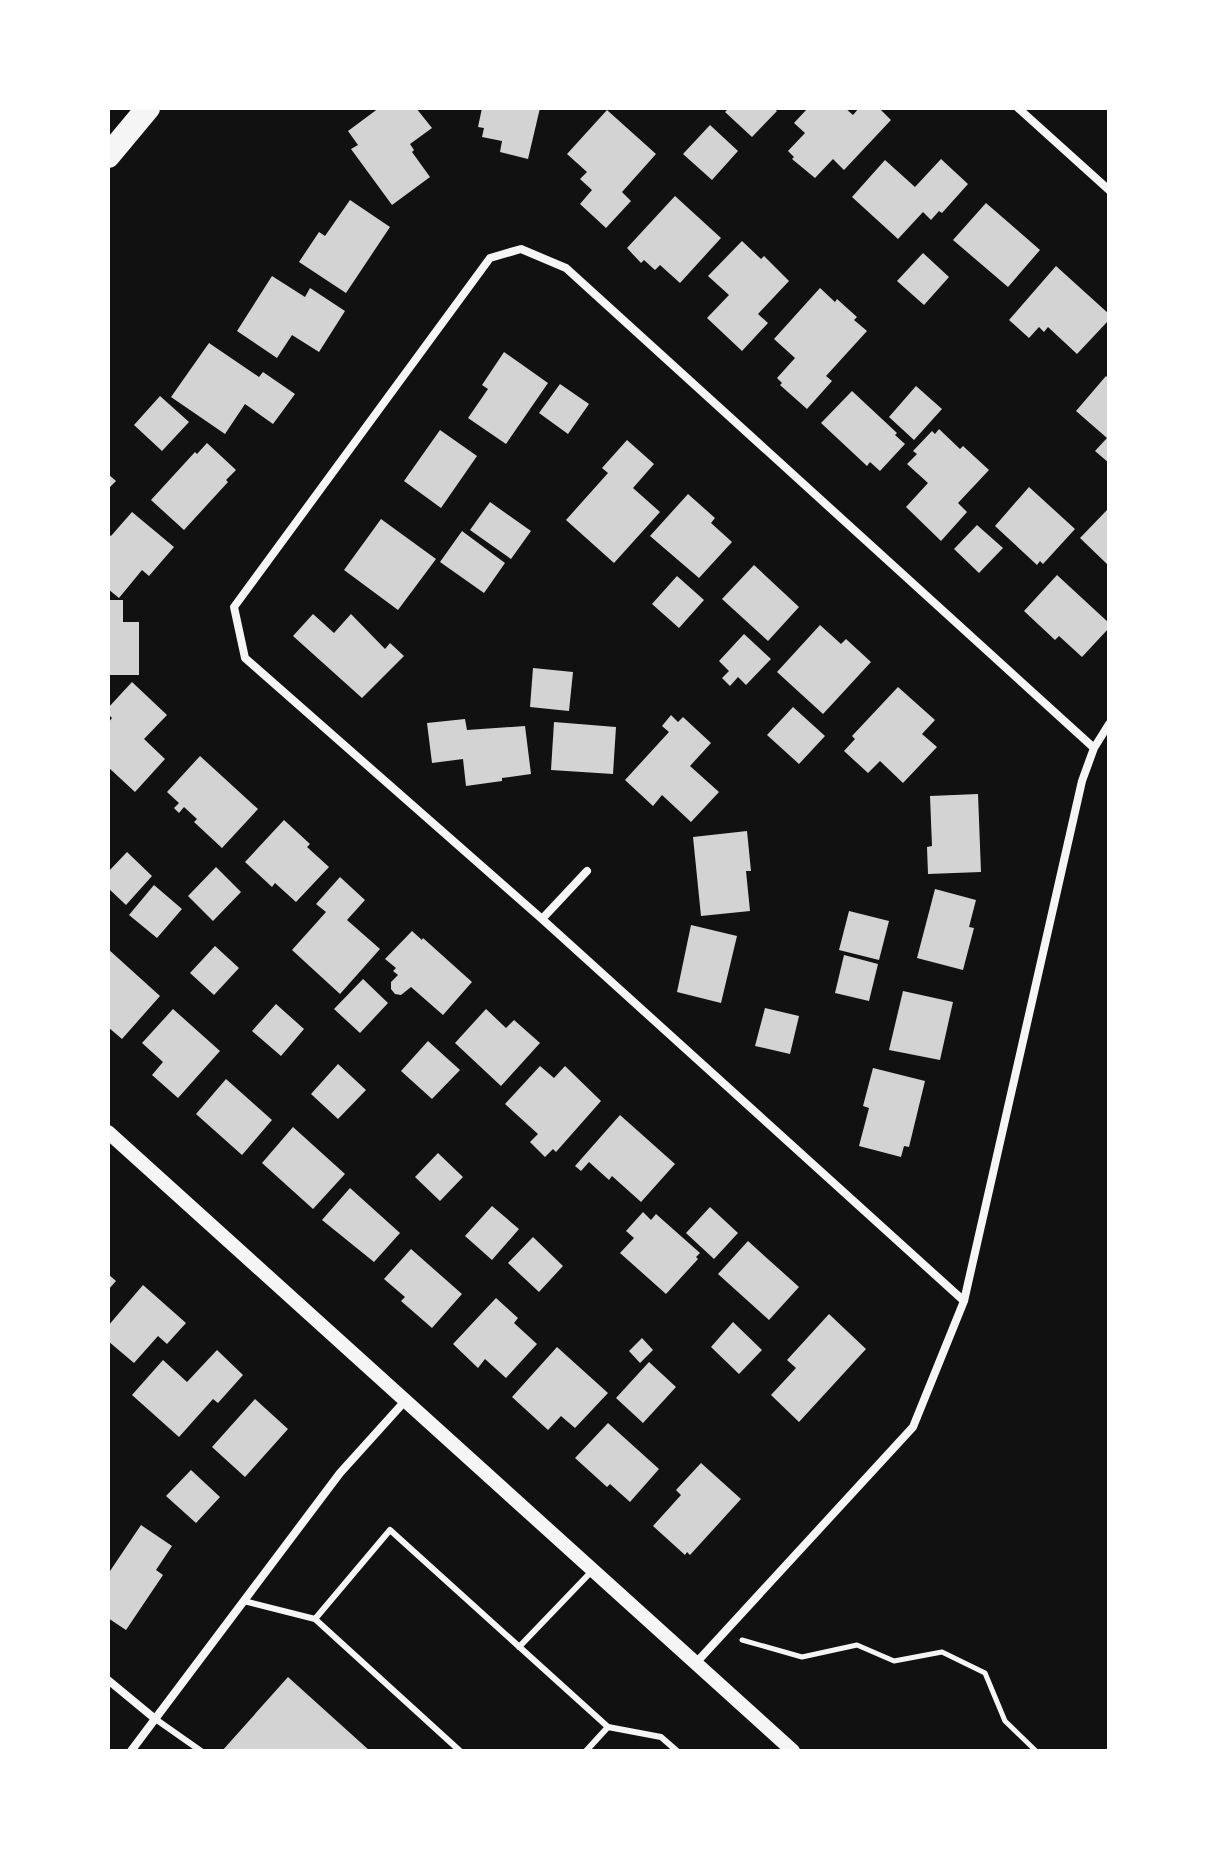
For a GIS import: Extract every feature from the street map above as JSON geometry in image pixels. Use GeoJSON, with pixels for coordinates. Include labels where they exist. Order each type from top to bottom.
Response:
{"type":"FeatureCollection","features":[{"type":"Feature","properties":{"kind":"highway"},"geometry":{"type":"LineString","coordinates":[[108,156],[148,108]]}},
{"type":"Feature","properties":{"kind":"street"},"geometry":{"type":"LineString","coordinates":[[1018,108],[1109,190]]}},
{"type":"Feature","properties":{"kind":"street"},"geometry":{"type":"LineString","coordinates":[[964,1301],[542,919],[245,658],[234,607],[490,258],[521,249],[566,268],[1094,748]]}},
{"type":"Feature","properties":{"kind":"street"},"geometry":{"type":"LineString","coordinates":[[695,1664],[913,1427],[964,1301],[1082,781],[1094,748],[1109,724]]}},
{"type":"Feature","properties":{"kind":"street"},"geometry":{"type":"LineString","coordinates":[[542,919],[587,871]]}},
{"type":"Feature","properties":{"kind":"street"},"geometry":{"type":"LineString","coordinates":[[108,1132],[793,1751]]}},
{"type":"Feature","properties":{"kind":"street"},"geometry":{"type":"LineString","coordinates":[[131,1751],[340,1473],[405,1401]]}},
{"type":"Feature","properties":{"kind":"street"},"geometry":{"type":"LineString","coordinates":[[108,1680],[154,1718]]}},
{"type":"Feature","properties":{"kind":"lane"},"geometry":{"type":"LineString","coordinates":[[315,1619],[390,1530],[608,1727],[661,1737],[677,1751]]}},
{"type":"Feature","properties":{"kind":"lane"},"geometry":{"type":"LineString","coordinates":[[519,1647],[592,1570]]}},
{"type":"Feature","properties":{"kind":"lane"},"geometry":{"type":"LineString","coordinates":[[244,1601],[315,1619],[460,1751]]}},
{"type":"Feature","properties":{"kind":"lane"},"geometry":{"type":"LineString","coordinates":[[154,1718],[201,1751]]}},
{"type":"Feature","properties":{"kind":"lane"},"geometry":{"type":"LineString","coordinates":[[586,1751],[608,1727]]}},
{"type":"Feature","properties":{"kind":"path"},"geometry":{"type":"LineString","coordinates":[[722,1635],[802,1657],[857,1645],[894,1661],[942,1652],[985,1673],[1005,1721],[1036,1751]]}},
{"type":"Feature","properties":{"kind":"building"},"geometry":{"type":"Polygon","coordinates":[[[379,108],[416,108],[432,128],[410,144],[414,150],[412,152],[430,177],[392,205],[351,149],[358,145],[348,131],[379,108]]]}},
{"type":"Feature","properties":{"kind":"building"},"geometry":{"type":"Polygon","coordinates":[[[482,108],[540,108],[528,159],[500,152],[502,141],[482,137],[484,128],[478,127],[482,108]]]}},
{"type":"Feature","properties":{"kind":"building"},"geometry":{"type":"Polygon","coordinates":[[[729,108],[774,108],[777,111],[752,137],[725,112],[729,108]]]}},
{"type":"Feature","properties":{"kind":"building"},"geometry":{"type":"Polygon","coordinates":[[[808,108],[845,108],[853,115],[859,108],[879,108],[891,120],[844,170],[833,159],[815,178],[792,159],[794,157],[788,151],[805,133],[794,123],[808,108]]]}},
{"type":"Feature","properties":{"kind":"building"},"geometry":{"type":"Polygon","coordinates":[[[607,110],[656,154],[622,192],[631,201],[606,228],[580,204],[592,190],[580,179],[587,172],[567,154],[607,110]]]}},
{"type":"Feature","properties":{"kind":"building"},"geometry":{"type":"Polygon","coordinates":[[[710,125],[738,151],[712,180],[683,154],[710,125]]]}},
{"type":"Feature","properties":{"kind":"building"},"geometry":{"type":"Polygon","coordinates":[[[941,159],[968,184],[942,213],[939,211],[931,220],[923,212],[898,239],[852,197],[885,160],[915,187],[941,159]]]}},
{"type":"Feature","properties":{"kind":"building"},"geometry":{"type":"Polygon","coordinates":[[[675,196],[721,238],[680,283],[660,265],[655,270],[644,260],[641,263],[627,248],[675,196]]]}},
{"type":"Feature","properties":{"kind":"building"},"geometry":{"type":"Polygon","coordinates":[[[350,200],[390,227],[346,293],[299,262],[319,232],[325,236],[350,200]]]}},
{"type":"Feature","properties":{"kind":"building"},"geometry":{"type":"Polygon","coordinates":[[[986,203],[1040,250],[1008,287],[953,240],[986,203]]]}},
{"type":"Feature","properties":{"kind":"building"},"geometry":{"type":"Polygon","coordinates":[[[742,241],[761,259],[764,256],[789,281],[758,314],[768,323],[742,351],[707,318],[729,295],[708,276],[742,241]]]}},
{"type":"Feature","properties":{"kind":"building"},"geometry":{"type":"Polygon","coordinates":[[[923,253],[949,277],[924,305],[897,281],[923,253]]]}},
{"type":"Feature","properties":{"kind":"building"},"geometry":{"type":"Polygon","coordinates":[[[1056,266],[1109,314],[1108,321],[1077,354],[1048,327],[1044,332],[1039,327],[1029,338],[1009,320],[1056,266]]]}},
{"type":"Feature","properties":{"kind":"building"},"geometry":{"type":"Polygon","coordinates":[[[272,276],[305,297],[310,288],[345,311],[319,352],[292,335],[277,358],[237,331],[272,276]]]}},
{"type":"Feature","properties":{"kind":"building"},"geometry":{"type":"Polygon","coordinates":[[[820,288],[857,317],[854,320],[867,331],[826,376],[832,381],[807,409],[780,385],[782,383],[777,378],[795,358],[774,339],[820,288]]]}},
{"type":"Feature","properties":{"kind":"building"},"geometry":{"type":"Polygon","coordinates":[[[209,343],[259,377],[263,372],[295,394],[273,424],[245,404],[225,434],[171,397],[209,343]]]}},
{"type":"Feature","properties":{"kind":"building"},"geometry":{"type":"Polygon","coordinates":[[[504,352],[548,383],[506,444],[468,418],[488,389],[482,385],[504,352]]]}},
{"type":"Feature","properties":{"kind":"building"},"geometry":{"type":"Polygon","coordinates":[[[1106,376],[1109,379],[1109,463],[1095,451],[1107,438],[1076,411],[1106,376]]]}},
{"type":"Feature","properties":{"kind":"building"},"geometry":{"type":"Polygon","coordinates":[[[560,384],[589,404],[568,434],[539,413],[560,384]]]}},
{"type":"Feature","properties":{"kind":"building"},"geometry":{"type":"Polygon","coordinates":[[[916,386],[942,409],[914,440],[889,417],[916,386]]]}},
{"type":"Feature","properties":{"kind":"building"},"geometry":{"type":"Polygon","coordinates":[[[852,391],[905,444],[880,471],[870,462],[867,466],[821,423],[852,391]]]}},
{"type":"Feature","properties":{"kind":"building"},"geometry":{"type":"Polygon","coordinates":[[[160,396],[189,422],[162,451],[134,425],[160,396]]]}},
{"type":"Feature","properties":{"kind":"building"},"geometry":{"type":"Polygon","coordinates":[[[939,429],[989,470],[958,503],[967,512],[941,541],[906,507],[928,483],[907,464],[917,454],[913,451],[932,431],[935,434],[939,429]]]}},
{"type":"Feature","properties":{"kind":"building"},"geometry":{"type":"Polygon","coordinates":[[[440,430],[477,456],[441,508],[404,481],[440,430]]]}},
{"type":"Feature","properties":{"kind":"building"},"geometry":{"type":"Polygon","coordinates":[[[627,440],[654,464],[633,488],[660,512],[614,563],[566,520],[608,473],[602,468],[627,440]]]}},
{"type":"Feature","properties":{"kind":"building"},"geometry":{"type":"Polygon","coordinates":[[[207,443],[236,470],[184,530],[151,500],[207,443]]]}},
{"type":"Feature","properties":{"kind":"building"},"geometry":{"type":"Polygon","coordinates":[[[108,474],[116,481],[108,489],[108,474]]]}},
{"type":"Feature","properties":{"kind":"building"},"geometry":{"type":"Polygon","coordinates":[[[1029,487],[1075,529],[1043,564],[1040,561],[1037,565],[995,526],[1029,487]]]}},
{"type":"Feature","properties":{"kind":"building"},"geometry":{"type":"Polygon","coordinates":[[[688,494],[715,518],[711,523],[732,542],[699,578],[650,536],[688,494]]]}},
{"type":"Feature","properties":{"kind":"building"},"geometry":{"type":"Polygon","coordinates":[[[490,502],[531,531],[511,559],[470,530],[490,502]]]}},
{"type":"Feature","properties":{"kind":"building"},"geometry":{"type":"Polygon","coordinates":[[[1107,510],[1109,512],[1108,565],[1080,538],[1107,510]]]}},
{"type":"Feature","properties":{"kind":"building"},"geometry":{"type":"Polygon","coordinates":[[[132,512],[174,547],[149,576],[142,570],[119,598],[108,589],[108,533],[111,536],[132,512]]]}},
{"type":"Feature","properties":{"kind":"building"},"geometry":{"type":"Polygon","coordinates":[[[381,519],[436,559],[398,610],[344,570],[381,519]]]}},
{"type":"Feature","properties":{"kind":"building"},"geometry":{"type":"Polygon","coordinates":[[[977,525],[1003,548],[979,573],[954,549],[977,525]]]}},
{"type":"Feature","properties":{"kind":"building"},"geometry":{"type":"Polygon","coordinates":[[[462,531],[505,563],[484,593],[440,562],[462,531]]]}},
{"type":"Feature","properties":{"kind":"building"},"geometry":{"type":"Polygon","coordinates":[[[754,565],[799,607],[768,641],[722,599],[754,565]]]}},
{"type":"Feature","properties":{"kind":"building"},"geometry":{"type":"Polygon","coordinates":[[[1057,575],[1109,623],[1109,628],[1082,657],[1059,636],[1055,640],[1024,611],[1057,575]]]}},
{"type":"Feature","properties":{"kind":"building"},"geometry":{"type":"Polygon","coordinates":[[[677,576],[704,600],[679,628],[652,604],[677,576]]]}},
{"type":"Feature","properties":{"kind":"building"},"geometry":{"type":"Polygon","coordinates":[[[108,600],[123,600],[123,622],[139,622],[139,675],[108,675],[108,600]]]}},
{"type":"Feature","properties":{"kind":"building"},"geometry":{"type":"Polygon","coordinates":[[[313,614],[334,633],[351,614],[385,649],[390,643],[404,656],[362,698],[293,636],[313,614]]]}},
{"type":"Feature","properties":{"kind":"building"},"geometry":{"type":"Polygon","coordinates":[[[820,625],[841,644],[846,639],[871,662],[823,714],[777,672],[820,625]]]}},
{"type":"Feature","properties":{"kind":"building"},"geometry":{"type":"Polygon","coordinates":[[[744,634],[771,659],[746,685],[738,677],[730,686],[722,678],[729,671],[719,661],[744,634]]]}},
{"type":"Feature","properties":{"kind":"building"},"geometry":{"type":"Polygon","coordinates":[[[533,668],[573,672],[569,711],[530,707],[533,668]]]}},
{"type":"Feature","properties":{"kind":"building"},"geometry":{"type":"Polygon","coordinates":[[[132,682],[167,715],[144,739],[165,759],[135,792],[108,767],[108,723],[112,718],[108,708],[132,682]]]}},
{"type":"Feature","properties":{"kind":"building"},"geometry":{"type":"Polygon","coordinates":[[[898,687],[935,720],[922,734],[937,747],[903,783],[880,761],[868,773],[844,751],[855,739],[852,736],[898,687]]]}},
{"type":"Feature","properties":{"kind":"building"},"geometry":{"type":"Polygon","coordinates":[[[793,707],[825,736],[799,764],[767,735],[793,707]]]}},
{"type":"Feature","properties":{"kind":"building"},"geometry":{"type":"Polygon","coordinates":[[[671,715],[678,722],[683,717],[711,743],[690,766],[719,792],[691,822],[662,795],[653,806],[625,780],[669,732],[662,726],[671,715]]]}},
{"type":"Feature","properties":{"kind":"building"},"geometry":{"type":"Polygon","coordinates":[[[465,719],[467,730],[525,726],[531,774],[466,786],[463,759],[432,763],[427,723],[465,719]]]}},
{"type":"Feature","properties":{"kind":"building"},"geometry":{"type":"Polygon","coordinates":[[[554,722],[616,727],[613,774],[551,770],[554,722]]]}},
{"type":"Feature","properties":{"kind":"building"},"geometry":{"type":"Polygon","coordinates":[[[200,756],[258,809],[222,848],[194,822],[197,819],[184,807],[179,813],[174,808],[179,803],[167,792],[200,756]]]}},
{"type":"Feature","properties":{"kind":"building"},"geometry":{"type":"Polygon","coordinates":[[[978,794],[981,872],[928,874],[927,847],[932,846],[930,796],[978,794]]]}},
{"type":"Feature","properties":{"kind":"building"},"geometry":{"type":"Polygon","coordinates":[[[284,820],[329,867],[296,902],[275,883],[272,887],[245,862],[284,820]]]}},
{"type":"Feature","properties":{"kind":"building"},"geometry":{"type":"Polygon","coordinates":[[[747,831],[751,871],[746,871],[750,911],[701,916],[693,837],[747,831]]]}},
{"type":"Feature","properties":{"kind":"building"},"geometry":{"type":"Polygon","coordinates":[[[127,852],[152,876],[126,905],[108,888],[108,872],[127,852]]]}},
{"type":"Feature","properties":{"kind":"building"},"geometry":{"type":"Polygon","coordinates":[[[216,867],[241,892],[213,921],[188,896],[216,867]]]}},
{"type":"Feature","properties":{"kind":"building"},"geometry":{"type":"Polygon","coordinates":[[[340,877],[365,900],[347,920],[380,949],[340,994],[292,950],[326,912],[316,904],[340,877]]]}},
{"type":"Feature","properties":{"kind":"building"},"geometry":{"type":"Polygon","coordinates":[[[154,885],[182,909],[157,938],[129,915],[154,885]]]}},
{"type":"Feature","properties":{"kind":"building"},"geometry":{"type":"Polygon","coordinates":[[[935,889],[976,900],[969,927],[974,928],[963,970],[917,958],[935,889]]]}},
{"type":"Feature","properties":{"kind":"building"},"geometry":{"type":"Polygon","coordinates":[[[849,911],[889,921],[879,960],[839,950],[849,911]]]}},
{"type":"Feature","properties":{"kind":"building"},"geometry":{"type":"Polygon","coordinates":[[[691,925],[737,936],[721,1003],[677,992],[691,925]]]}},
{"type":"Feature","properties":{"kind":"building"},"geometry":{"type":"Polygon","coordinates":[[[412,931],[472,982],[443,1015],[411,987],[401,995],[391,989],[391,982],[398,975],[393,971],[396,968],[385,959],[412,931]]]}},
{"type":"Feature","properties":{"kind":"building"},"geometry":{"type":"Polygon","coordinates":[[[215,946],[239,968],[214,995],[190,973],[215,946]]]}},
{"type":"Feature","properties":{"kind":"building"},"geometry":{"type":"Polygon","coordinates":[[[108,949],[160,996],[122,1039],[108,1027],[108,949]]]}},
{"type":"Feature","properties":{"kind":"building"},"geometry":{"type":"Polygon","coordinates":[[[844,955],[878,964],[869,1001],[835,993],[844,955]]]}},
{"type":"Feature","properties":{"kind":"building"},"geometry":{"type":"Polygon","coordinates":[[[363,979],[388,1003],[360,1033],[334,1009],[363,979]]]}},
{"type":"Feature","properties":{"kind":"building"},"geometry":{"type":"Polygon","coordinates":[[[903,991],[953,1002],[940,1060],[889,1050],[903,991]]]}},
{"type":"Feature","properties":{"kind":"building"},"geometry":{"type":"Polygon","coordinates":[[[276,1004],[304,1029],[281,1056],[252,1031],[276,1004]]]}},
{"type":"Feature","properties":{"kind":"building"},"geometry":{"type":"Polygon","coordinates":[[[765,1008],[799,1016],[790,1054],[755,1046],[765,1008]]]}},
{"type":"Feature","properties":{"kind":"building"},"geometry":{"type":"Polygon","coordinates":[[[173,1009],[220,1051],[178,1098],[152,1075],[163,1062],[142,1043],[173,1009]]]}},
{"type":"Feature","properties":{"kind":"building"},"geometry":{"type":"Polygon","coordinates":[[[486,1009],[506,1028],[514,1020],[540,1043],[501,1086],[455,1043],[486,1009]]]}},
{"type":"Feature","properties":{"kind":"building"},"geometry":{"type":"Polygon","coordinates":[[[428,1041],[460,1070],[432,1099],[401,1071],[428,1041]]]}},
{"type":"Feature","properties":{"kind":"building"},"geometry":{"type":"Polygon","coordinates":[[[338,1064],[366,1090],[338,1119],[311,1094],[338,1064]]]}},
{"type":"Feature","properties":{"kind":"building"},"geometry":{"type":"Polygon","coordinates":[[[540,1066],[554,1078],[565,1066],[601,1101],[556,1152],[553,1149],[545,1157],[530,1142],[538,1134],[505,1104],[540,1066]]]}},
{"type":"Feature","properties":{"kind":"building"},"geometry":{"type":"Polygon","coordinates":[[[873,1068],[925,1081],[909,1147],[904,1146],[901,1157],[859,1146],[869,1108],[863,1106],[873,1068]]]}},
{"type":"Feature","properties":{"kind":"building"},"geometry":{"type":"Polygon","coordinates":[[[226,1079],[272,1120],[242,1155],[196,1114],[226,1079]]]}},
{"type":"Feature","properties":{"kind":"building"},"geometry":{"type":"Polygon","coordinates":[[[620,1115],[675,1164],[641,1202],[612,1176],[609,1180],[589,1162],[581,1171],[575,1166],[620,1115]]]}},
{"type":"Feature","properties":{"kind":"building"},"geometry":{"type":"Polygon","coordinates":[[[293,1127],[345,1174],[313,1209],[262,1163],[293,1127]]]}},
{"type":"Feature","properties":{"kind":"building"},"geometry":{"type":"Polygon","coordinates":[[[438,1153],[463,1177],[440,1201],[415,1177],[438,1153]]]}},
{"type":"Feature","properties":{"kind":"building"},"geometry":{"type":"Polygon","coordinates":[[[350,1188],[400,1233],[374,1262],[322,1220],[350,1188]]]}},
{"type":"Feature","properties":{"kind":"building"},"geometry":{"type":"Polygon","coordinates":[[[492,1206],[519,1229],[492,1260],[465,1236],[492,1206]]]}},
{"type":"Feature","properties":{"kind":"building"},"geometry":{"type":"Polygon","coordinates":[[[710,1207],[738,1233],[714,1259],[686,1233],[710,1207]]]}},
{"type":"Feature","properties":{"kind":"building"},"geometry":{"type":"Polygon","coordinates":[[[643,1212],[651,1220],[656,1214],[700,1253],[666,1294],[620,1253],[634,1238],[626,1231],[643,1212]]]}},
{"type":"Feature","properties":{"kind":"building"},"geometry":{"type":"Polygon","coordinates":[[[533,1237],[563,1266],[539,1292],[508,1263],[533,1237]]]}},
{"type":"Feature","properties":{"kind":"building"},"geometry":{"type":"Polygon","coordinates":[[[748,1241],[799,1287],[769,1320],[718,1274],[748,1241]]]}},
{"type":"Feature","properties":{"kind":"building"},"geometry":{"type":"Polygon","coordinates":[[[411,1249],[462,1294],[432,1328],[401,1301],[405,1297],[384,1279],[411,1249]]]}},
{"type":"Feature","properties":{"kind":"building"},"geometry":{"type":"Polygon","coordinates":[[[108,1274],[116,1281],[108,1290],[108,1274]]]}},
{"type":"Feature","properties":{"kind":"building"},"geometry":{"type":"Polygon","coordinates":[[[143,1285],[186,1323],[167,1344],[158,1336],[134,1363],[108,1341],[108,1326],[143,1285]]]}},
{"type":"Feature","properties":{"kind":"building"},"geometry":{"type":"Polygon","coordinates":[[[496,1298],[518,1318],[514,1323],[537,1344],[506,1378],[485,1359],[478,1368],[453,1344],[496,1298]]]}},
{"type":"Feature","properties":{"kind":"building"},"geometry":{"type":"Polygon","coordinates":[[[829,1314],[866,1349],[799,1422],[771,1395],[796,1368],[787,1360],[829,1314]]]}},
{"type":"Feature","properties":{"kind":"building"},"geometry":{"type":"Polygon","coordinates":[[[733,1322],[762,1350],[739,1374],[711,1347],[733,1322]]]}},
{"type":"Feature","properties":{"kind":"building"},"geometry":{"type":"Polygon","coordinates":[[[642,1338],[653,1350],[640,1363],[629,1351],[642,1338]]]}},
{"type":"Feature","properties":{"kind":"building"},"geometry":{"type":"Polygon","coordinates":[[[557,1347],[608,1393],[575,1428],[561,1416],[548,1430],[512,1397],[557,1347]]]}},
{"type":"Feature","properties":{"kind":"building"},"geometry":{"type":"Polygon","coordinates":[[[217,1350],[243,1375],[218,1403],[213,1399],[179,1437],[132,1395],[163,1360],[187,1382],[217,1350]]]}},
{"type":"Feature","properties":{"kind":"building"},"geometry":{"type":"Polygon","coordinates":[[[649,1362],[676,1387],[643,1423],[616,1398],[649,1362]]]}},
{"type":"Feature","properties":{"kind":"building"},"geometry":{"type":"Polygon","coordinates":[[[255,1399],[288,1429],[245,1477],[212,1447],[255,1399]]]}},
{"type":"Feature","properties":{"kind":"building"},"geometry":{"type":"Polygon","coordinates":[[[608,1423],[659,1469],[630,1502],[610,1484],[607,1487],[575,1458],[608,1423]]]}},
{"type":"Feature","properties":{"kind":"building"},"geometry":{"type":"Polygon","coordinates":[[[701,1463],[741,1499],[690,1555],[687,1552],[685,1555],[653,1526],[681,1495],[676,1490],[701,1463]]]}},
{"type":"Feature","properties":{"kind":"building"},"geometry":{"type":"Polygon","coordinates":[[[191,1470],[220,1497],[196,1523],[166,1496],[191,1470]]]}},
{"type":"Feature","properties":{"kind":"building"},"geometry":{"type":"Polygon","coordinates":[[[141,1525],[172,1546],[156,1570],[163,1575],[126,1630],[108,1618],[108,1574],[141,1525]]]}},
{"type":"Feature","properties":{"kind":"building"},"geometry":{"type":"Polygon","coordinates":[[[288,1677],[370,1751],[222,1751],[288,1677]]]}}]}
